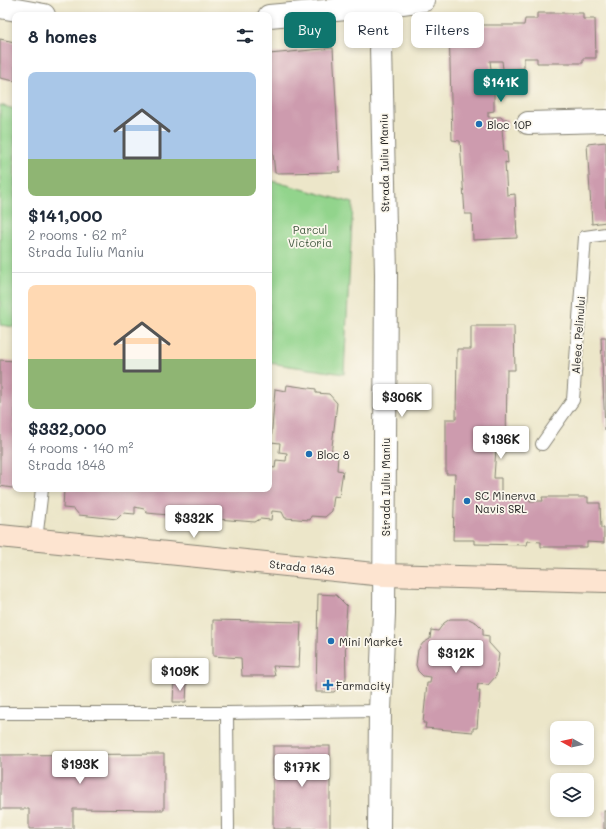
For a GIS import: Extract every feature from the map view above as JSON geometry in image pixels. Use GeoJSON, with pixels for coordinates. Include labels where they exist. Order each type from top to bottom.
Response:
{"type":"FeatureCollection","features":[{"type":"Feature","properties":{"kind":"main road","name":"Strada 1848"},"geometry":{"type":"LineString","coordinates":[[0,536],[384,575],[606,581]]}},
{"type":"Feature","properties":{"kind":"street"},"geometry":{"type":"LineString","coordinates":[[272,16],[380,3],[424,0]]}},
{"type":"Feature","properties":{"kind":"street","name":"Strada Iuliu Maniu"},"geometry":{"type":"LineString","coordinates":[[378,829],[384,575],[386,274],[380,3]]}},
{"type":"Feature","properties":{"kind":"street"},"geometry":{"type":"LineString","coordinates":[[0,7],[28,12]]}},
{"type":"Feature","properties":{"kind":"street"},"geometry":{"type":"LineString","coordinates":[[528,123],[606,121]]}},
{"type":"Feature","properties":{"kind":"lane","name":"Aleea Pelinului"},"geometry":{"type":"LineString","coordinates":[[542,444],[573,400],[585,237],[606,234]]}},
{"type":"Feature","properties":{"kind":"lane"},"geometry":{"type":"LineString","coordinates":[[36,540],[42,492]]}},
{"type":"Feature","properties":{"kind":"lane"},"geometry":{"type":"LineString","coordinates":[[0,713],[380,711]]}},
{"type":"Feature","properties":{"kind":"lane"},"geometry":{"type":"LineString","coordinates":[[227,713],[228,829]]}},
{"type":"Feature","properties":{"kind":"green space"},"geometry":{"type":"Polygon","coordinates":[[[0,105],[12,108],[12,327],[0,325],[0,105]]]}},
{"type":"Feature","properties":{"kind":"green space","name":"Parcul Victoria"},"geometry":{"type":"Polygon","coordinates":[[[272,181],[353,203],[344,374],[272,363],[272,181]]]}},
{"type":"Feature","properties":{"kind":"building","name":"Bloc 10P"},"geometry":{"type":"Polygon","coordinates":[[[537,13],[583,13],[583,19],[595,19],[596,58],[583,58],[583,63],[537,63],[537,58],[524,58],[524,68],[503,69],[502,61],[490,61],[491,69],[496,69],[497,88],[494,88],[494,111],[488,112],[488,117],[502,117],[502,119],[507,119],[507,129],[502,129],[504,152],[507,152],[508,163],[505,162],[507,195],[515,194],[517,238],[473,240],[472,214],[465,214],[460,141],[452,140],[450,48],[484,48],[484,25],[524,25],[525,19],[537,19],[537,13]]]}},
{"type":"Feature","properties":{"kind":"building"},"geometry":{"type":"Polygon","coordinates":[[[0,39],[12,41],[12,80],[0,78],[0,39]]]}},
{"type":"Feature","properties":{"kind":"building"},"geometry":{"type":"Polygon","coordinates":[[[333,48],[340,172],[275,173],[272,145],[272,54],[333,48]]]}},
{"type":"Feature","properties":{"kind":"building"},"geometry":{"type":"Polygon","coordinates":[[[606,142],[606,222],[592,224],[587,144],[606,142]]]}},
{"type":"Feature","properties":{"kind":"building"},"geometry":{"type":"Polygon","coordinates":[[[471,326],[514,326],[515,370],[507,370],[506,448],[496,448],[494,478],[501,478],[501,496],[529,497],[530,501],[543,501],[542,497],[588,497],[588,503],[600,503],[601,528],[604,528],[604,543],[587,542],[587,547],[541,547],[541,542],[528,541],[527,545],[474,544],[474,540],[453,540],[455,474],[446,474],[446,419],[456,419],[457,349],[471,349],[471,326]]]}},
{"type":"Feature","properties":{"kind":"building"},"geometry":{"type":"Polygon","coordinates":[[[601,337],[606,337],[606,430],[605,430],[601,337]]]}},
{"type":"Feature","properties":{"kind":"building"},"geometry":{"type":"Polygon","coordinates":[[[0,360],[12,361],[12,488],[0,486],[0,360]]]}},
{"type":"Feature","properties":{"kind":"building","name":"Bloc 8"},"geometry":{"type":"Polygon","coordinates":[[[287,385],[316,389],[316,393],[329,394],[337,403],[331,455],[338,456],[337,470],[343,471],[339,497],[334,496],[332,511],[325,517],[311,516],[310,520],[285,518],[282,512],[272,511],[271,520],[260,519],[255,522],[217,519],[213,514],[189,512],[189,517],[147,513],[144,509],[135,507],[135,514],[123,513],[117,519],[79,515],[74,509],[63,508],[64,492],[272,492],[272,468],[275,468],[276,460],[286,461],[287,453],[279,452],[280,443],[272,442],[275,389],[286,391],[287,385]]]}},
{"type":"Feature","properties":{"kind":"building"},"geometry":{"type":"Polygon","coordinates":[[[318,594],[336,595],[347,606],[345,632],[346,679],[334,692],[316,692],[318,594]]]}},
{"type":"Feature","properties":{"kind":"building"},"geometry":{"type":"Polygon","coordinates":[[[450,619],[469,619],[477,623],[483,629],[483,635],[489,636],[489,643],[499,654],[496,676],[488,685],[478,684],[477,691],[480,691],[477,728],[473,728],[473,732],[425,728],[426,723],[423,723],[427,683],[430,683],[431,677],[423,676],[418,671],[416,665],[418,650],[423,643],[430,639],[431,630],[438,631],[444,623],[450,619]]]}},
{"type":"Feature","properties":{"kind":"building"},"geometry":{"type":"Polygon","coordinates":[[[213,620],[301,622],[299,667],[273,666],[275,676],[242,676],[241,658],[213,656],[213,620]]]}},
{"type":"Feature","properties":{"kind":"building"},"geometry":{"type":"Polygon","coordinates":[[[174,681],[187,682],[186,702],[173,702],[174,681]]]}},
{"type":"Feature","properties":{"kind":"building"},"geometry":{"type":"Polygon","coordinates":[[[273,746],[330,746],[330,829],[273,829],[273,746]]]}},
{"type":"Feature","properties":{"kind":"building"},"geometry":{"type":"Polygon","coordinates":[[[164,754],[164,810],[73,809],[73,829],[29,829],[29,809],[0,809],[0,755],[164,754]]]}},
{"type":"Feature","properties":{"kind":"building"},"geometry":{"type":"Polygon","coordinates":[[[604,811],[606,811],[606,829],[604,829],[604,811]]]}},
{"type":"Feature","properties":{"kind":"place","name":"Bloc 10P"},"geometry":{"type":"Point","coordinates":[479,124]}},
{"type":"Feature","properties":{"kind":"place","name":"Bloc 8"},"geometry":{"type":"Point","coordinates":[309,454]}},
{"type":"Feature","properties":{"kind":"place","name":"SC Minerva Navis SRL"},"geometry":{"type":"Point","coordinates":[467,501]}},
{"type":"Feature","properties":{"kind":"place","name":"Mini Market"},"geometry":{"type":"Point","coordinates":[331,641]}},
{"type":"Feature","properties":{"kind":"place","name":"Farmacity"},"geometry":{"type":"Point","coordinates":[328,685]}}]}
